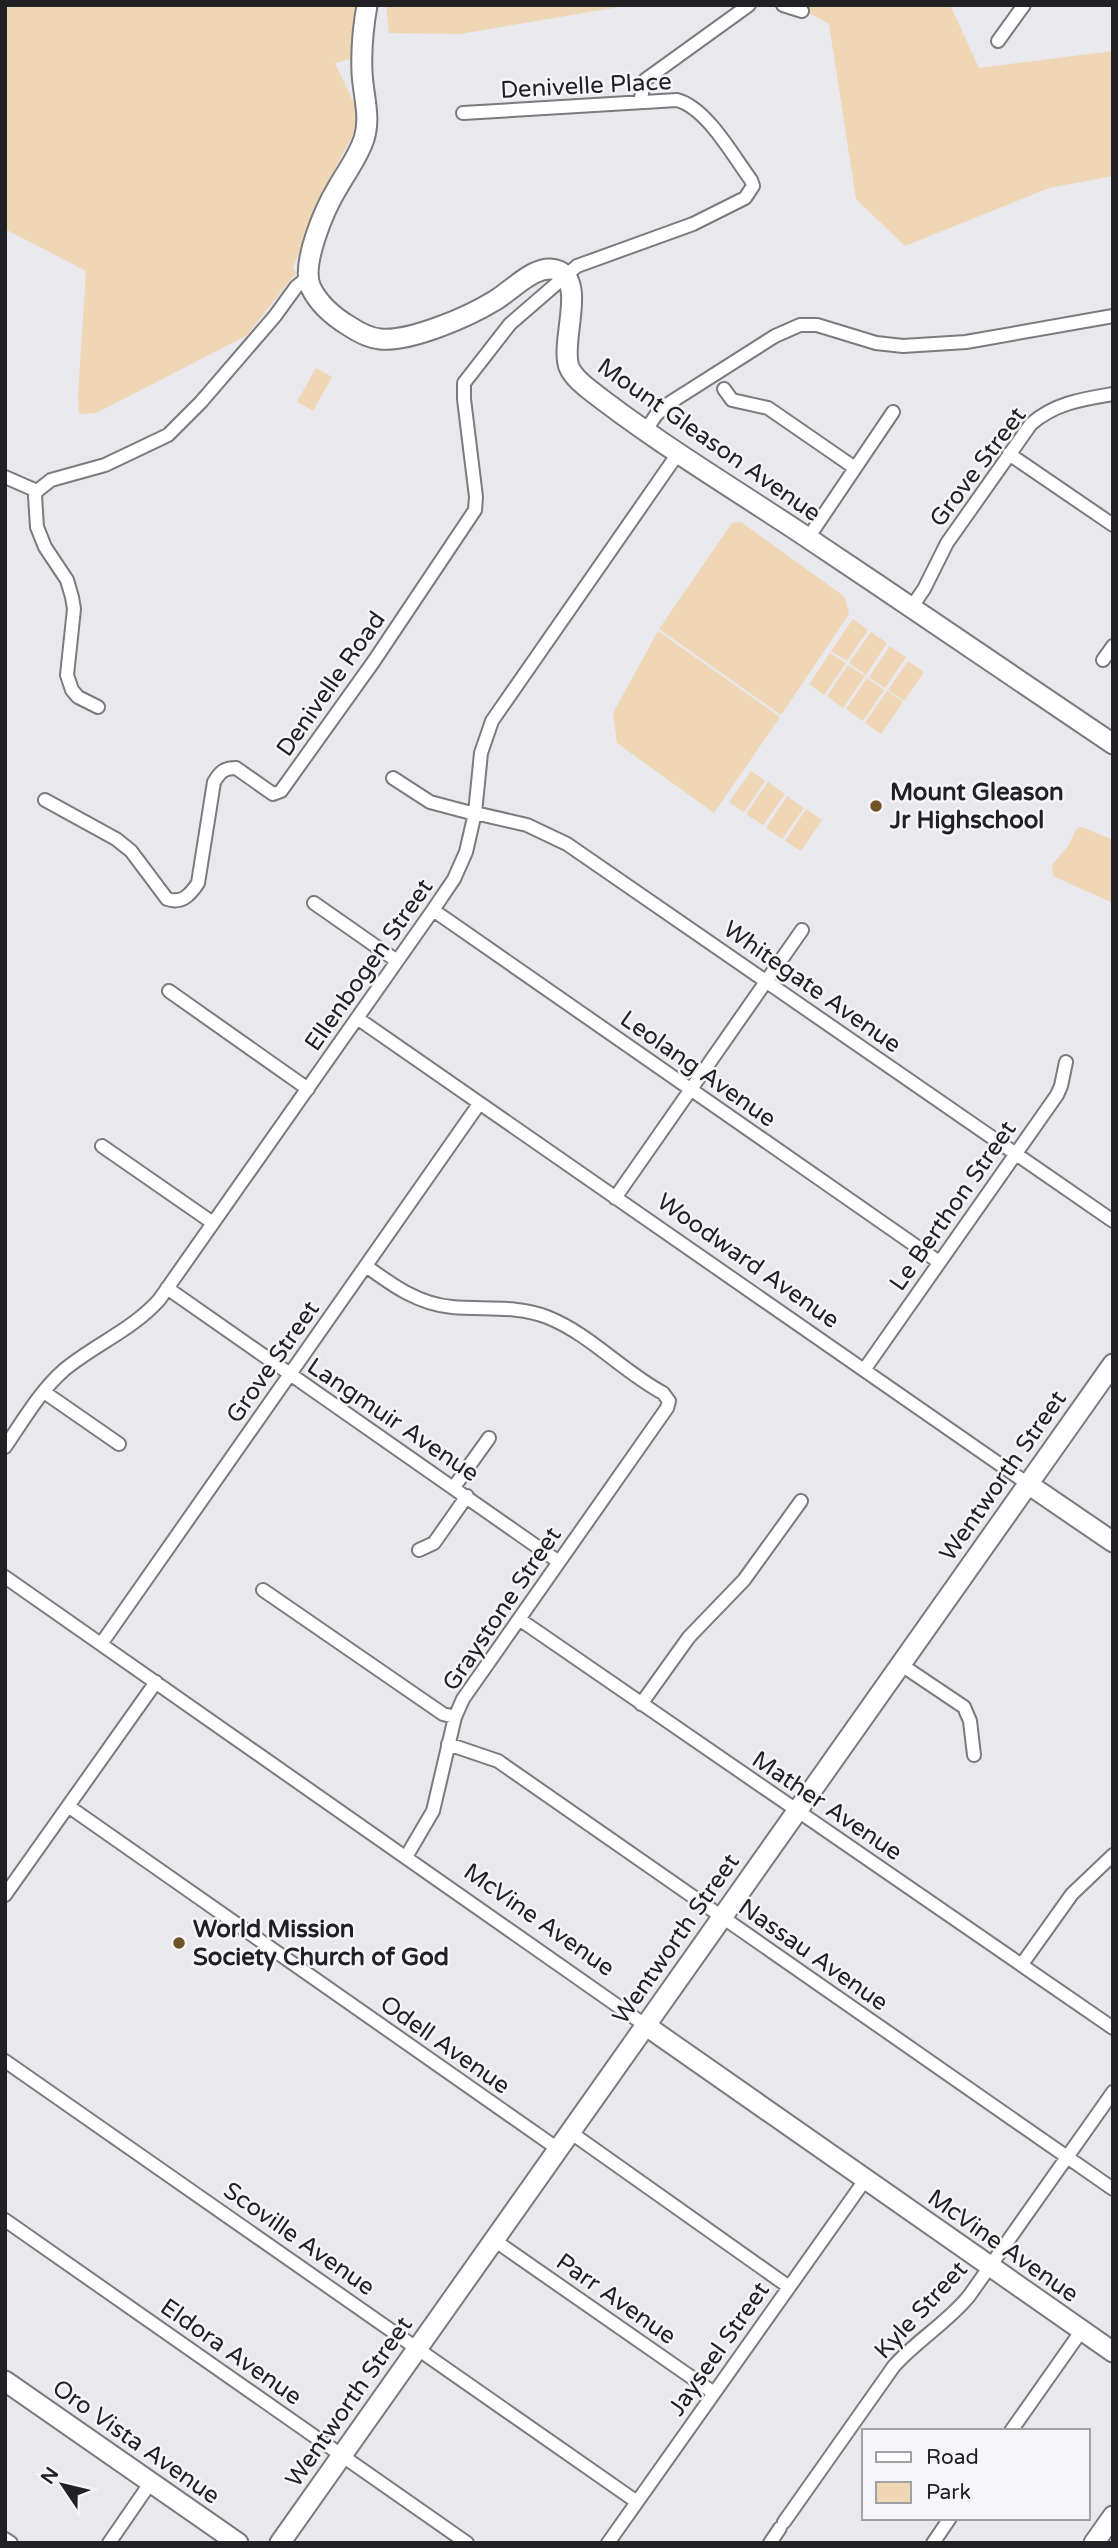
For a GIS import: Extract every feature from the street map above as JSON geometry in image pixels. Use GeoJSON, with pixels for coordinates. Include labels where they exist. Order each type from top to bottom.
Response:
{"type":"FeatureCollection","features":[{"type":"Feature","properties":{"kind":"street"},"geometry":{"type":"LineString","coordinates":[[367,5],[362,59],[367,113],[364,139],[329,204],[310,259],[307,278],[320,302],[343,323],[379,339],[398,339],[471,315],[545,269],[565,275]]}},
{"type":"Feature","properties":{"kind":"street"},"geometry":{"type":"LineString","coordinates":[[640,102],[645,80],[749,5]]}},
{"type":"Feature","properties":{"kind":"street"},"geometry":{"type":"LineString","coordinates":[[783,5],[802,10]]}},
{"type":"Feature","properties":{"kind":"street"},"geometry":{"type":"LineString","coordinates":[[998,41],[1024,5]]}},
{"type":"Feature","properties":{"kind":"street","name":"Denivelle Place"},"geometry":{"type":"LineString","coordinates":[[463,113],[677,100],[694,107],[751,180],[753,187],[745,198],[693,224],[586,262],[565,275]]}},
{"type":"Feature","properties":{"kind":"street","name":"Mount Gleason Avenue"},"geometry":{"type":"LineString","coordinates":[[565,275],[571,284],[572,295],[567,347],[571,372],[583,385],[1113,744]]}},
{"type":"Feature","properties":{"kind":"street","name":"Denivelle Road"},"geometry":{"type":"LineString","coordinates":[[45,800],[116,839],[131,852],[167,899],[175,902],[183,900],[192,892],[198,883],[214,782],[218,774],[226,768],[236,768],[265,791],[273,794],[281,791],[374,662],[475,510],[476,497],[466,423],[464,383],[510,324],[565,275]]}},
{"type":"Feature","properties":{"kind":"street"},"geometry":{"type":"LineString","coordinates":[[98,707],[78,697],[69,683],[66,670],[71,637],[72,597],[68,580],[45,547],[37,527],[37,491],[51,480],[105,465],[168,435],[201,402],[275,316],[296,287],[307,278]]}},
{"type":"Feature","properties":{"kind":"street"},"geometry":{"type":"LineString","coordinates":[[646,430],[668,404],[775,336],[800,325],[817,326],[876,343],[903,346],[966,342],[1113,316]]}},
{"type":"Feature","properties":{"kind":"street"},"geometry":{"type":"LineString","coordinates":[[724,389],[732,400],[768,408],[855,468]]}},
{"type":"Feature","properties":{"kind":"street","name":"Grove Street"},"geometry":{"type":"LineString","coordinates":[[911,608],[924,589],[947,543],[1028,427],[1049,410],[1068,402],[1113,394]]}},
{"type":"Feature","properties":{"kind":"street"},"geometry":{"type":"LineString","coordinates":[[808,538],[893,412]]}},
{"type":"Feature","properties":{"kind":"street","name":"Ellenbogen Street"},"geometry":{"type":"LineString","coordinates":[[5,1447],[44,1392],[68,1367],[138,1320],[153,1306],[433,910],[461,865],[475,813],[481,752],[492,721],[679,452]]}},
{"type":"Feature","properties":{"kind":"street"},"geometry":{"type":"LineString","coordinates":[[1009,454],[1113,525]]}},
{"type":"Feature","properties":{"kind":"street"},"geometry":{"type":"LineString","coordinates":[[5,477],[37,491]]}},
{"type":"Feature","properties":{"kind":"street"},"geometry":{"type":"LineString","coordinates":[[1103,660],[1113,646]]}},
{"type":"Feature","properties":{"kind":"street","name":"Whitegate Avenue"},"geometry":{"type":"LineString","coordinates":[[393,778],[430,802],[527,825],[567,844],[1113,1221]]}},
{"type":"Feature","properties":{"kind":"street"},"geometry":{"type":"LineString","coordinates":[[314,903],[397,961]]}},
{"type":"Feature","properties":{"kind":"street","name":"Leolang Avenue"},"geometry":{"type":"LineString","coordinates":[[433,910],[939,1262]]}},
{"type":"Feature","properties":{"kind":"street"},"geometry":{"type":"LineString","coordinates":[[615,1198],[802,930]]}},
{"type":"Feature","properties":{"kind":"street"},"geometry":{"type":"LineString","coordinates":[[169,991],[308,1089]]}},
{"type":"Feature","properties":{"kind":"street","name":"Woodward Avenue"},"geometry":{"type":"LineString","coordinates":[[357,1018],[1113,1542]]}},
{"type":"Feature","properties":{"kind":"street","name":"Le Berthon Street"},"geometry":{"type":"LineString","coordinates":[[864,1370],[1057,1095],[1066,1062]]}},
{"type":"Feature","properties":{"kind":"street","name":"Grove Street"},"geometry":{"type":"LineString","coordinates":[[101,1644],[479,1104]]}},
{"type":"Feature","properties":{"kind":"street"},"geometry":{"type":"LineString","coordinates":[[102,1146],[213,1223]]}},
{"type":"Feature","properties":{"kind":"street","name":"Graystone Street"},"geometry":{"type":"LineString","coordinates":[[366,1266],[398,1288],[436,1305],[526,1311],[545,1316],[571,1329],[663,1392],[668,1401],[667,1408],[468,1690],[455,1717],[433,1811],[406,1857]]}},
{"type":"Feature","properties":{"kind":"street","name":"Langmuir Avenue"},"geometry":{"type":"LineString","coordinates":[[167,1288],[559,1562]]}},
{"type":"Feature","properties":{"kind":"street","name":"Wentworth Street"},"geometry":{"type":"LineString","coordinates":[[280,2543],[1113,1364]]}},
{"type":"Feature","properties":{"kind":"street"},"geometry":{"type":"LineString","coordinates":[[44,1392],[119,1444]]}},
{"type":"Feature","properties":{"kind":"street"},"geometry":{"type":"LineString","coordinates":[[454,1487],[489,1438]]}},
{"type":"Feature","properties":{"kind":"street"},"geometry":{"type":"LineString","coordinates":[[419,1550],[434,1543],[467,1496]]}},
{"type":"Feature","properties":{"kind":"street"},"geometry":{"type":"LineString","coordinates":[[641,1704],[689,1637],[744,1580],[802,1500]]}},
{"type":"Feature","properties":{"kind":"street","name":"McVine Avenue"},"geometry":{"type":"LineString","coordinates":[[5,1577],[1113,2352]]}},
{"type":"Feature","properties":{"kind":"street"},"geometry":{"type":"LineString","coordinates":[[263,1590],[443,1714],[455,1717]]}},
{"type":"Feature","properties":{"kind":"street","name":"Mather Avenue"},"geometry":{"type":"LineString","coordinates":[[519,1619],[1113,2028]]}},
{"type":"Feature","properties":{"kind":"street"},"geometry":{"type":"LineString","coordinates":[[900,1664],[964,1707],[970,1721],[974,1755]]}},
{"type":"Feature","properties":{"kind":"street"},"geometry":{"type":"LineString","coordinates":[[5,1895],[156,1682]]}},
{"type":"Feature","properties":{"kind":"street","name":"Nassau Avenue"},"geometry":{"type":"LineString","coordinates":[[449,1744],[498,1761],[1113,2189]]}},
{"type":"Feature","properties":{"kind":"street","name":"Odell Avenue"},"geometry":{"type":"LineString","coordinates":[[68,1806],[558,2149]]}},
{"type":"Feature","properties":{"kind":"street"},"geometry":{"type":"LineString","coordinates":[[1022,1964],[1072,1894],[1113,1855]]}},
{"type":"Feature","properties":{"kind":"street","name":"Scoville Avenue"},"geometry":{"type":"LineString","coordinates":[[5,2061],[637,2502]]}},
{"type":"Feature","properties":{"kind":"street","name":"Kyle Street"},"geometry":{"type":"LineString","coordinates":[[770,2543],[894,2366],[913,2346],[952,2315],[990,2267],[1113,2092]]}},
{"type":"Feature","properties":{"kind":"street"},"geometry":{"type":"LineString","coordinates":[[570,2132],[789,2287]]}},
{"type":"Feature","properties":{"kind":"street","name":"Jayseel Street"},"geometry":{"type":"LineString","coordinates":[[608,2543],[865,2180]]}},
{"type":"Feature","properties":{"kind":"street","name":"Eldora Avenue"},"geometry":{"type":"LineString","coordinates":[[5,2220],[467,2543]]}},
{"type":"Feature","properties":{"kind":"street","name":"Parr Avenue"},"geometry":{"type":"LineString","coordinates":[[494,2240],[714,2393]]}},
{"type":"Feature","properties":{"kind":"street"},"geometry":{"type":"LineString","coordinates":[[1012,2429],[1082,2330]]}},
{"type":"Feature","properties":{"kind":"street","name":"Oro Vista Avenue"},"geometry":{"type":"LineString","coordinates":[[5,2381],[238,2543]]}},
{"type":"Feature","properties":{"kind":"street"},"geometry":{"type":"LineString","coordinates":[[109,2543],[151,2482]]}},
{"type":"Feature","properties":{"kind":"street"},"geometry":{"type":"LineString","coordinates":[[1094,2543],[1113,2516]]}},
{"type":"Feature","properties":{"kind":"street"},"geometry":{"type":"LineString","coordinates":[[933,2543],[949,2520]]}},
{"type":"Feature","properties":{"kind":"street"},"geometry":{"type":"LineString","coordinates":[[5,2539],[10,2543]]}},
{"type":"Feature","properties":{"kind":"green space"},"geometry":{"type":"Polygon","coordinates":[[[5,5],[357,5],[351,59],[335,63],[359,114],[358,125],[329,180],[293,267],[296,273],[246,336],[96,413],[79,414],[86,271],[5,229],[5,5]]]}},
{"type":"Feature","properties":{"kind":"green space"},"geometry":{"type":"Polygon","coordinates":[[[386,5],[631,5],[460,34],[389,33],[386,5]]]}},
{"type":"Feature","properties":{"kind":"green space"},"geometry":{"type":"Polygon","coordinates":[[[795,5],[950,5],[979,68],[1113,51],[1113,176],[1049,188],[905,246],[856,199],[829,24],[795,5]]]}},
{"type":"Feature","properties":{"kind":"green space"},"geometry":{"type":"Polygon","coordinates":[[[316,368],[332,377],[313,411],[297,402],[316,368]]]}},
{"type":"Feature","properties":{"kind":"green space"},"geometry":{"type":"Polygon","coordinates":[[[741,522],[845,597],[849,614],[781,715],[659,629],[732,523],[741,522]]]}},
{"type":"Feature","properties":{"kind":"green space"},"geometry":{"type":"Polygon","coordinates":[[[853,619],[868,630],[847,661],[831,651],[853,619]]]}},
{"type":"Feature","properties":{"kind":"green space"},"geometry":{"type":"Polygon","coordinates":[[[658,631],[780,717],[714,813],[617,743],[613,713],[658,631]]]}},
{"type":"Feature","properties":{"kind":"green space"},"geometry":{"type":"Polygon","coordinates":[[[871,632],[887,643],[866,675],[849,663],[871,632]]]}},
{"type":"Feature","properties":{"kind":"green space"},"geometry":{"type":"Polygon","coordinates":[[[890,646],[906,657],[885,688],[869,677],[890,646]]]}},
{"type":"Feature","properties":{"kind":"green space"},"geometry":{"type":"Polygon","coordinates":[[[830,653],[846,663],[824,695],[809,684],[830,653]]]}},
{"type":"Feature","properties":{"kind":"green space"},"geometry":{"type":"Polygon","coordinates":[[[908,661],[924,672],[904,701],[888,690],[908,661]]]}},
{"type":"Feature","properties":{"kind":"green space"},"geometry":{"type":"Polygon","coordinates":[[[848,665],[865,676],[843,708],[827,696],[848,665]]]}},
{"type":"Feature","properties":{"kind":"green space"},"geometry":{"type":"Polygon","coordinates":[[[867,678],[884,690],[863,721],[846,709],[867,678]]]}},
{"type":"Feature","properties":{"kind":"green space"},"geometry":{"type":"Polygon","coordinates":[[[887,691],[903,702],[881,734],[865,723],[887,691]]]}},
{"type":"Feature","properties":{"kind":"green space"},"geometry":{"type":"Polygon","coordinates":[[[751,771],[765,781],[744,812],[729,802],[751,771]]]}},
{"type":"Feature","properties":{"kind":"green space"},"geometry":{"type":"Polygon","coordinates":[[[768,782],[785,794],[763,825],[746,814],[768,782]]]}},
{"type":"Feature","properties":{"kind":"green space"},"geometry":{"type":"Polygon","coordinates":[[[787,796],[804,808],[782,839],[766,828],[787,796]]]}},
{"type":"Feature","properties":{"kind":"green space"},"geometry":{"type":"Polygon","coordinates":[[[806,809],[822,820],[801,851],[785,841],[806,809]]]}},
{"type":"Feature","properties":{"kind":"green space"},"geometry":{"type":"Polygon","coordinates":[[[1082,827],[1113,840],[1113,903],[1053,876],[1052,865],[1068,846],[1077,828],[1082,827]]]}},
{"type":"Feature","properties":{"kind":"place","name":"Mount Gleason Jr Highschool"},"geometry":{"type":"Point","coordinates":[876,806]}},
{"type":"Feature","properties":{"kind":"place","name":"World Mission Society Church of God"},"geometry":{"type":"Point","coordinates":[179,1943]}}]}
